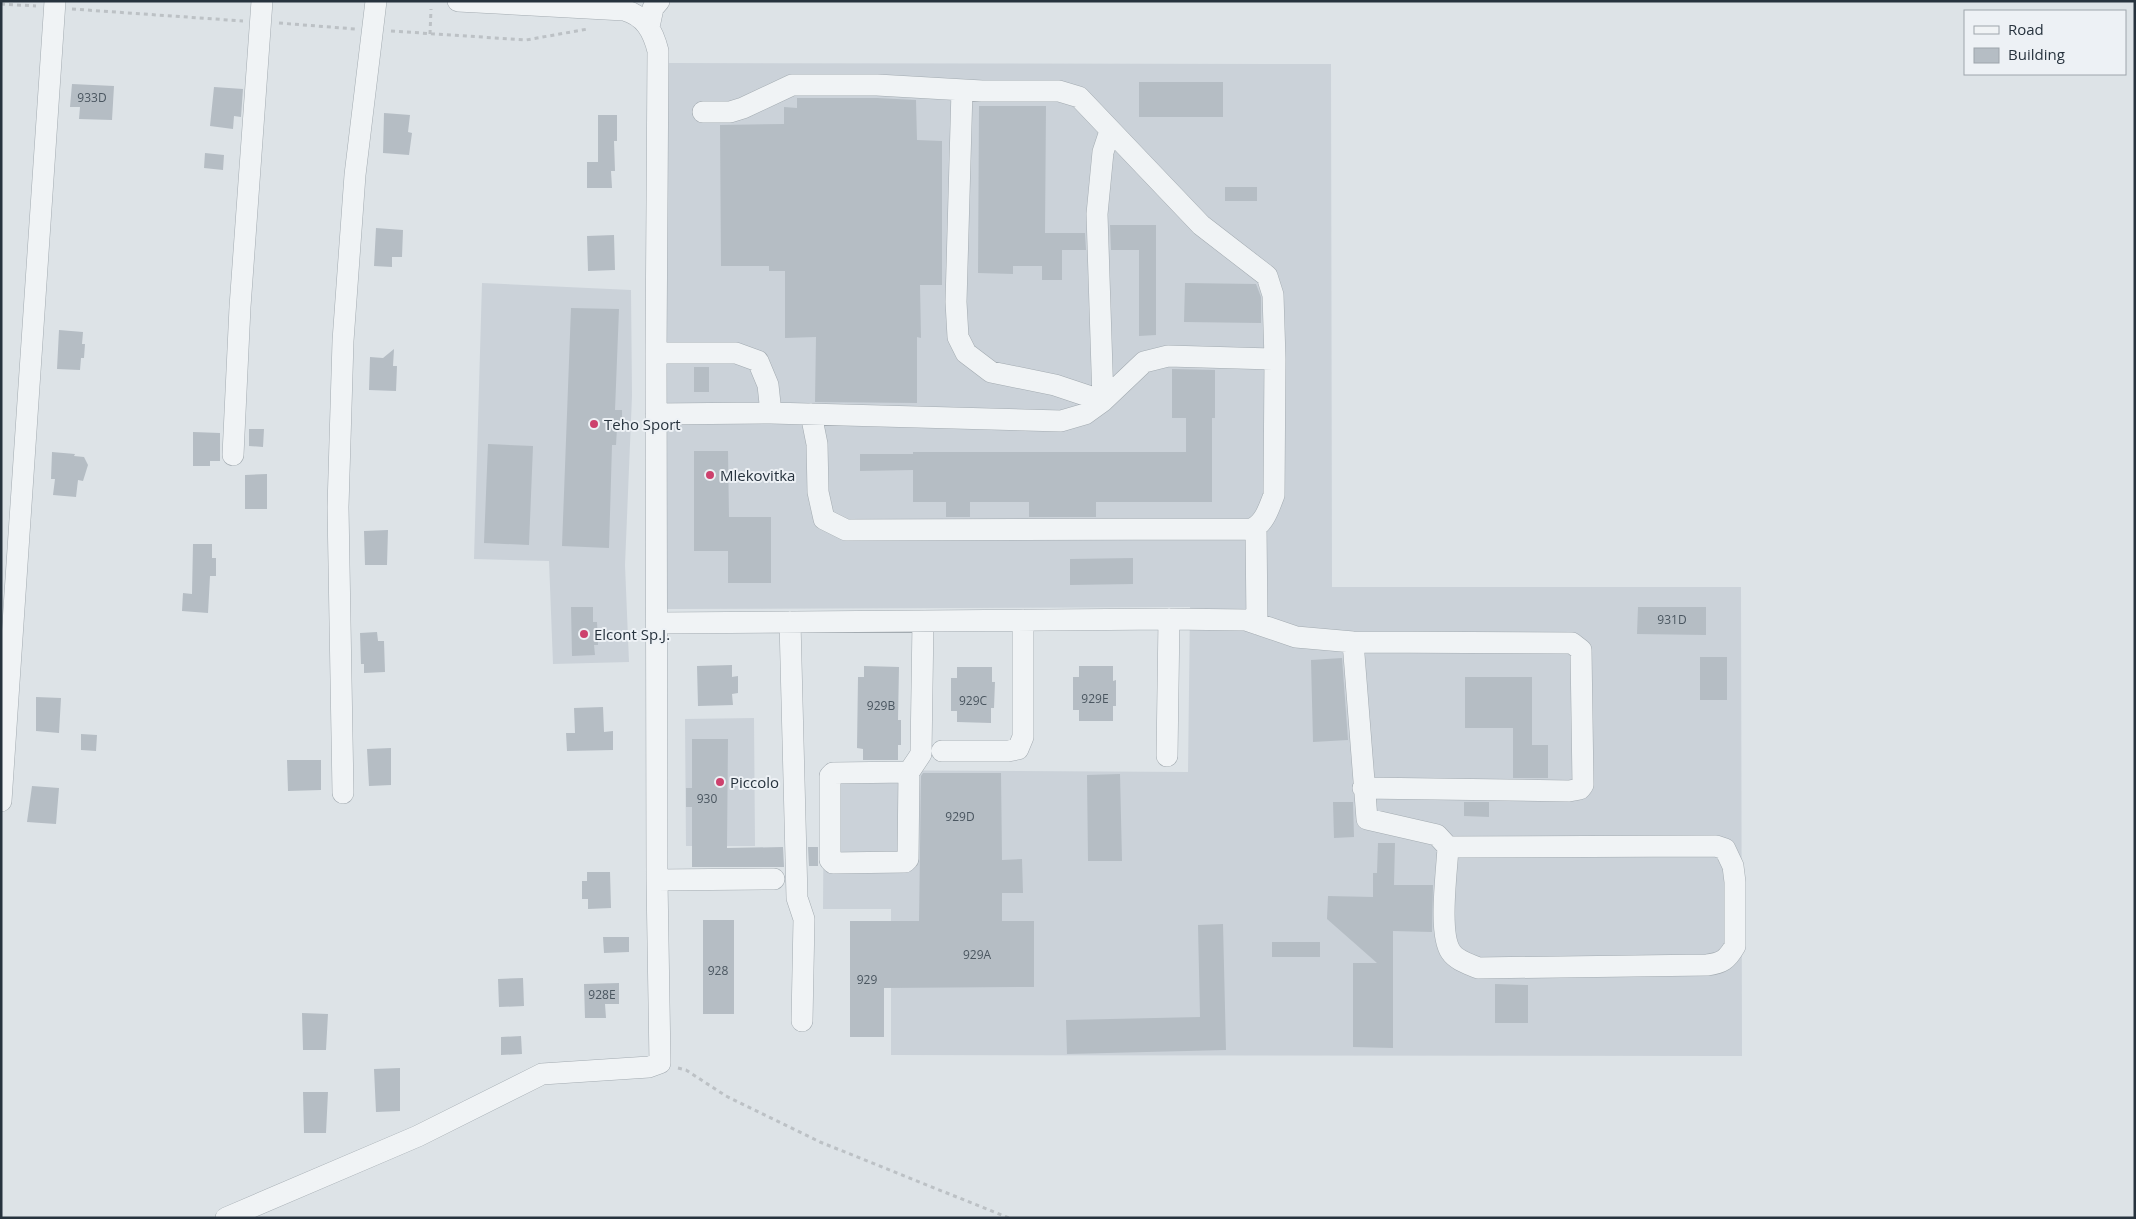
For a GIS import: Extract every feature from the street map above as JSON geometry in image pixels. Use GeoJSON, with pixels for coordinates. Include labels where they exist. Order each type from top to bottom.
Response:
{"type":"FeatureCollection","features":[{"type":"Feature","properties":{"kind":"street"},"geometry":{"type":"LineString","coordinates":[[343,793],[338,507],[343,341],[355,175],[376,1]]}},
{"type":"Feature","properties":{"kind":"street"},"geometry":{"type":"LineString","coordinates":[[226,1218],[418,1136],[542,1074],[648,1067],[660,1063],[657,880],[656,414],[658,51],[649,27],[633,13],[624,10],[458,1]]}},
{"type":"Feature","properties":{"kind":"street"},"geometry":{"type":"LineString","coordinates":[[649,27],[653,8],[658,1]]}},
{"type":"Feature","properties":{"kind":"street"},"geometry":{"type":"LineString","coordinates":[[1,801],[55,4]]}},
{"type":"Feature","properties":{"kind":"street"},"geometry":{"type":"LineString","coordinates":[[233,455],[240,307],[261,12]]}},
{"type":"Feature","properties":{"kind":"street"},"geometry":{"type":"LineString","coordinates":[[703,112],[730,112],[743,108],[792,85],[877,85],[962,90],[1059,91],[1079,97],[1201,225],[1267,276],[1273,295],[1275,359],[1274,495],[1267,514],[1256,527],[1250,529],[846,530],[824,519],[818,492],[818,444],[811,414]]}},
{"type":"Feature","properties":{"kind":"street"},"geometry":{"type":"LineString","coordinates":[[962,90],[956,302],[958,337],[966,353],[991,372],[1055,385],[1103,401]]}},
{"type":"Feature","properties":{"kind":"street"},"geometry":{"type":"LineString","coordinates":[[1103,401],[1097,214],[1103,152],[1110,131]]}},
{"type":"Feature","properties":{"kind":"street"},"geometry":{"type":"LineString","coordinates":[[656,353],[736,353],[758,361],[768,386],[771,413]]}},
{"type":"Feature","properties":{"kind":"street"},"geometry":{"type":"LineString","coordinates":[[656,414],[771,413],[1061,421],[1085,414],[1103,401],[1144,362],[1168,356],[1275,359]]}},
{"type":"Feature","properties":{"kind":"street"},"geometry":{"type":"LineString","coordinates":[[1256,527],[1257,624]]}},
{"type":"Feature","properties":{"kind":"street"},"geometry":{"type":"LineString","coordinates":[[1167,756],[1168,619]]}},
{"type":"Feature","properties":{"kind":"street"},"geometry":{"type":"LineString","coordinates":[[942,750],[1008,751],[1018,749],[1023,737],[1022,620]]}},
{"type":"Feature","properties":{"kind":"street"},"geometry":{"type":"LineString","coordinates":[[657,623],[1246,620],[1296,637],[1353,642],[1572,643],[1582,650],[1583,785],[1580,790],[1364,788]]}},
{"type":"Feature","properties":{"kind":"street"},"geometry":{"type":"LineString","coordinates":[[909,772],[833,773],[830,776],[830,860],[833,863],[905,862],[908,859],[909,772],[921,754],[923,621]]}},
{"type":"Feature","properties":{"kind":"street"},"geometry":{"type":"LineString","coordinates":[[790,622],[796,898],[804,919],[802,1021]]}},
{"type":"Feature","properties":{"kind":"street"},"geometry":{"type":"LineString","coordinates":[[1353,642],[1368,819],[1437,835],[1448,847],[1444,928],[1446,944],[1452,954],[1478,968],[1707,965],[1720,963],[1730,955],[1735,946],[1735,882],[1733,866],[1725,849],[1716,846],[1448,847]]}},
{"type":"Feature","properties":{"kind":"street"},"geometry":{"type":"LineString","coordinates":[[657,880],[774,879]]}},
{"type":"Feature","properties":{"kind":"path"},"geometry":{"type":"LineString","coordinates":[[1,4],[55,4],[261,12],[373,30],[526,40],[596,27]]}},
{"type":"Feature","properties":{"kind":"path"},"geometry":{"type":"LineString","coordinates":[[430,34],[431,9]]}},
{"type":"Feature","properties":{"kind":"path"},"geometry":{"type":"LineString","coordinates":[[660,1063],[686,1070],[726,1096],[820,1142],[1009,1218]]}},
{"type":"Feature","properties":{"kind":"shaded area"},"geometry":{"type":"Polygon","coordinates":[[[666,63],[1331,64],[1332,587],[1741,587],[1742,1056],[891,1055],[891,909],[823,909],[824,770],[1188,772],[1190,607],[666,609],[666,63]]]}},
{"type":"Feature","properties":{"kind":"shaded area"},"geometry":{"type":"Polygon","coordinates":[[[482,283],[631,290],[632,396],[625,565],[629,662],[553,664],[549,561],[474,559],[482,283]]]}},
{"type":"Feature","properties":{"kind":"shaded area","name":"Piccolo"},"geometry":{"type":"Polygon","coordinates":[[[754,718],[755,846],[686,846],[685,719],[754,718]]]}},
{"type":"Feature","properties":{"kind":"building"},"geometry":{"type":"Polygon","coordinates":[[[1139,82],[1223,82],[1223,117],[1139,117],[1139,82]]]}},
{"type":"Feature","properties":{"kind":"building"},"geometry":{"type":"Polygon","coordinates":[[[72,84],[114,86],[112,120],[79,119],[80,107],[70,107],[72,84]]]}},
{"type":"Feature","properties":{"kind":"building"},"geometry":{"type":"Polygon","coordinates":[[[214,87],[243,89],[241,117],[234,116],[233,129],[210,126],[214,87]]]}},
{"type":"Feature","properties":{"kind":"building"},"geometry":{"type":"Polygon","coordinates":[[[797,98],[916,100],[917,140],[942,141],[942,285],[920,285],[921,338],[917,337],[917,403],[815,402],[816,337],[785,338],[785,271],[769,271],[769,266],[721,266],[720,125],[784,124],[784,107],[797,108],[797,98]]]}},
{"type":"Feature","properties":{"kind":"building"},"geometry":{"type":"Polygon","coordinates":[[[979,106],[1046,106],[1045,233],[1085,233],[1086,250],[1062,250],[1062,280],[1042,280],[1042,266],[1013,266],[1013,274],[978,273],[979,106]]]}},
{"type":"Feature","properties":{"kind":"building"},"geometry":{"type":"Polygon","coordinates":[[[384,113],[410,115],[408,132],[412,133],[409,155],[383,153],[384,113]]]}},
{"type":"Feature","properties":{"kind":"building"},"geometry":{"type":"Polygon","coordinates":[[[598,115],[617,115],[617,141],[614,141],[615,171],[611,171],[612,188],[587,188],[587,162],[598,162],[598,115]]]}},
{"type":"Feature","properties":{"kind":"building"},"geometry":{"type":"Polygon","coordinates":[[[205,153],[224,155],[223,170],[204,168],[205,153]]]}},
{"type":"Feature","properties":{"kind":"building"},"geometry":{"type":"Polygon","coordinates":[[[1225,187],[1257,187],[1257,201],[1225,201],[1225,187]]]}},
{"type":"Feature","properties":{"kind":"building"},"geometry":{"type":"Polygon","coordinates":[[[1110,225],[1156,225],[1156,335],[1139,336],[1139,250],[1111,250],[1110,225]]]}},
{"type":"Feature","properties":{"kind":"building"},"geometry":{"type":"Polygon","coordinates":[[[376,228],[403,230],[402,257],[392,257],[392,267],[374,266],[376,228]]]}},
{"type":"Feature","properties":{"kind":"building"},"geometry":{"type":"Polygon","coordinates":[[[614,235],[615,270],[588,271],[587,236],[614,235]]]}},
{"type":"Feature","properties":{"kind":"building"},"geometry":{"type":"Polygon","coordinates":[[[1185,283],[1256,284],[1261,297],[1261,323],[1184,322],[1185,283]]]}},
{"type":"Feature","properties":{"kind":"building"},"geometry":{"type":"Polygon","coordinates":[[[571,308],[619,309],[615,410],[622,410],[622,428],[617,428],[616,445],[612,445],[609,548],[562,546],[571,308]]]}},
{"type":"Feature","properties":{"kind":"building"},"geometry":{"type":"Polygon","coordinates":[[[59,330],[83,332],[82,344],[85,344],[84,358],[81,358],[80,370],[57,369],[59,330]]]}},
{"type":"Feature","properties":{"kind":"building"},"geometry":{"type":"Polygon","coordinates":[[[394,349],[393,366],[397,366],[396,391],[369,390],[370,357],[383,358],[394,349]]]}},
{"type":"Feature","properties":{"kind":"building"},"geometry":{"type":"Polygon","coordinates":[[[694,367],[709,367],[709,392],[694,392],[694,367]]]}},
{"type":"Feature","properties":{"kind":"building"},"geometry":{"type":"Polygon","coordinates":[[[1172,369],[1215,370],[1215,418],[1212,418],[1212,502],[1096,502],[1096,517],[1029,517],[1029,502],[970,502],[970,517],[946,517],[946,502],[913,502],[913,470],[860,471],[860,454],[913,454],[913,452],[1186,452],[1186,418],[1172,418],[1172,369]]]}},
{"type":"Feature","properties":{"kind":"building"},"geometry":{"type":"Polygon","coordinates":[[[249,429],[264,429],[263,447],[249,446],[249,429]]]}},
{"type":"Feature","properties":{"kind":"building"},"geometry":{"type":"Polygon","coordinates":[[[193,432],[220,433],[220,461],[210,461],[210,466],[193,466],[193,432]]]}},
{"type":"Feature","properties":{"kind":"building"},"geometry":{"type":"Polygon","coordinates":[[[488,444],[533,446],[529,545],[484,543],[488,444]]]}},
{"type":"Feature","properties":{"kind":"building"},"geometry":{"type":"Polygon","coordinates":[[[694,451],[728,451],[729,517],[771,517],[771,583],[728,583],[728,551],[694,551],[694,451]]]}},
{"type":"Feature","properties":{"kind":"building"},"geometry":{"type":"Polygon","coordinates":[[[52,452],[75,454],[74,456],[84,457],[88,465],[83,481],[78,480],[76,497],[53,495],[55,479],[51,479],[52,452]]]}},
{"type":"Feature","properties":{"kind":"building"},"geometry":{"type":"Polygon","coordinates":[[[267,474],[267,509],[245,509],[245,475],[267,474]]]}},
{"type":"Feature","properties":{"kind":"building"},"geometry":{"type":"Polygon","coordinates":[[[388,530],[387,565],[365,565],[364,531],[388,530]]]}},
{"type":"Feature","properties":{"kind":"building"},"geometry":{"type":"Polygon","coordinates":[[[193,544],[212,544],[212,558],[216,558],[216,576],[210,576],[208,613],[182,611],[183,593],[192,594],[193,544]]]}},
{"type":"Feature","properties":{"kind":"building"},"geometry":{"type":"Polygon","coordinates":[[[1133,558],[1133,584],[1070,585],[1070,559],[1133,558]]]}},
{"type":"Feature","properties":{"kind":"building","name":"Elcont Sp.J."},"geometry":{"type":"Polygon","coordinates":[[[571,607],[593,607],[593,622],[597,622],[598,645],[594,645],[595,655],[572,656],[571,607]]]}},
{"type":"Feature","properties":{"kind":"building"},"geometry":{"type":"Polygon","coordinates":[[[1638,607],[1706,607],[1706,635],[1637,634],[1638,607]]]}},
{"type":"Feature","properties":{"kind":"building"},"geometry":{"type":"Polygon","coordinates":[[[377,632],[378,641],[384,641],[385,672],[364,673],[364,664],[361,664],[360,633],[377,632]]]}},
{"type":"Feature","properties":{"kind":"building"},"geometry":{"type":"Polygon","coordinates":[[[1700,657],[1727,657],[1727,700],[1700,700],[1700,657]]]}},
{"type":"Feature","properties":{"kind":"building"},"geometry":{"type":"Polygon","coordinates":[[[1342,658],[1348,740],[1313,742],[1311,660],[1342,658]]]}},
{"type":"Feature","properties":{"kind":"building"},"geometry":{"type":"Polygon","coordinates":[[[732,665],[732,677],[738,676],[738,693],[732,694],[733,705],[698,706],[697,666],[732,665]]]}},
{"type":"Feature","properties":{"kind":"building"},"geometry":{"type":"Polygon","coordinates":[[[864,666],[899,667],[898,720],[901,720],[901,745],[898,745],[898,760],[863,760],[863,749],[857,748],[858,677],[864,677],[864,666]]]}},
{"type":"Feature","properties":{"kind":"building"},"geometry":{"type":"Polygon","coordinates":[[[1079,666],[1113,666],[1113,681],[1116,680],[1116,706],[1113,706],[1113,721],[1079,721],[1079,710],[1073,710],[1073,677],[1079,677],[1079,666]]]}},
{"type":"Feature","properties":{"kind":"building"},"geometry":{"type":"Polygon","coordinates":[[[957,667],[992,667],[992,682],[995,682],[994,708],[991,708],[991,723],[957,722],[957,711],[951,711],[951,678],[957,678],[957,667]]]}},
{"type":"Feature","properties":{"kind":"building"},"geometry":{"type":"Polygon","coordinates":[[[1465,677],[1532,677],[1532,745],[1548,745],[1548,778],[1513,778],[1513,728],[1465,728],[1465,677]]]}},
{"type":"Feature","properties":{"kind":"building"},"geometry":{"type":"Polygon","coordinates":[[[36,697],[61,698],[59,733],[36,731],[36,697]]]}},
{"type":"Feature","properties":{"kind":"building"},"geometry":{"type":"Polygon","coordinates":[[[603,707],[604,732],[613,731],[613,750],[567,751],[566,733],[575,733],[574,708],[603,707]]]}},
{"type":"Feature","properties":{"kind":"building"},"geometry":{"type":"Polygon","coordinates":[[[81,734],[97,735],[96,751],[81,750],[81,734]]]}},
{"type":"Feature","properties":{"kind":"building"},"geometry":{"type":"Polygon","coordinates":[[[692,739],[728,739],[727,848],[783,847],[784,867],[692,867],[692,807],[686,807],[686,788],[692,788],[692,739]]]}},
{"type":"Feature","properties":{"kind":"building"},"geometry":{"type":"Polygon","coordinates":[[[391,748],[391,785],[369,786],[367,749],[391,748]]]}},
{"type":"Feature","properties":{"kind":"building"},"geometry":{"type":"Polygon","coordinates":[[[287,760],[321,760],[321,790],[288,791],[287,760]]]}},
{"type":"Feature","properties":{"kind":"building"},"geometry":{"type":"Polygon","coordinates":[[[923,773],[1001,773],[1002,860],[1022,859],[1023,893],[1002,893],[1002,921],[1034,921],[1034,987],[884,988],[884,1037],[850,1037],[850,921],[919,921],[921,776],[923,773]]]}},
{"type":"Feature","properties":{"kind":"building"},"geometry":{"type":"Polygon","coordinates":[[[1120,774],[1122,861],[1088,861],[1087,775],[1120,774]]]}},
{"type":"Feature","properties":{"kind":"building"},"geometry":{"type":"Polygon","coordinates":[[[32,786],[59,788],[56,824],[27,822],[32,786]]]}},
{"type":"Feature","properties":{"kind":"building"},"geometry":{"type":"Polygon","coordinates":[[[1333,802],[1353,802],[1354,837],[1334,838],[1333,802]]]}},
{"type":"Feature","properties":{"kind":"building"},"geometry":{"type":"Polygon","coordinates":[[[1464,802],[1489,802],[1489,817],[1464,816],[1464,802]]]}},
{"type":"Feature","properties":{"kind":"building"},"geometry":{"type":"Polygon","coordinates":[[[1378,843],[1395,843],[1394,885],[1433,885],[1432,932],[1393,931],[1393,1048],[1353,1047],[1353,963],[1377,963],[1327,919],[1328,896],[1373,897],[1373,873],[1377,873],[1378,843]]]}},
{"type":"Feature","properties":{"kind":"building"},"geometry":{"type":"Polygon","coordinates":[[[808,847],[818,847],[818,866],[809,866],[808,847]]]}},
{"type":"Feature","properties":{"kind":"building"},"geometry":{"type":"Polygon","coordinates":[[[587,872],[610,872],[611,908],[588,909],[588,899],[582,899],[582,881],[587,881],[587,872]]]}},
{"type":"Feature","properties":{"kind":"building"},"geometry":{"type":"Polygon","coordinates":[[[703,920],[734,920],[734,1014],[703,1014],[703,920]]]}},
{"type":"Feature","properties":{"kind":"building"},"geometry":{"type":"Polygon","coordinates":[[[1223,924],[1226,1050],[1067,1054],[1066,1020],[1200,1017],[1198,925],[1223,924]]]}},
{"type":"Feature","properties":{"kind":"building"},"geometry":{"type":"Polygon","coordinates":[[[603,937],[629,937],[629,952],[604,953],[603,937]]]}},
{"type":"Feature","properties":{"kind":"building"},"geometry":{"type":"Polygon","coordinates":[[[1272,942],[1320,942],[1320,957],[1272,957],[1272,942]]]}},
{"type":"Feature","properties":{"kind":"building"},"geometry":{"type":"Polygon","coordinates":[[[523,978],[524,1006],[499,1007],[498,979],[523,978]]]}},
{"type":"Feature","properties":{"kind":"building"},"geometry":{"type":"Polygon","coordinates":[[[619,983],[619,1004],[605,1004],[606,1018],[585,1018],[584,984],[619,983]]]}},
{"type":"Feature","properties":{"kind":"building"},"geometry":{"type":"Polygon","coordinates":[[[1495,984],[1528,985],[1528,1023],[1495,1023],[1495,984]]]}},
{"type":"Feature","properties":{"kind":"building"},"geometry":{"type":"Polygon","coordinates":[[[302,1013],[328,1014],[326,1050],[303,1050],[302,1013]]]}},
{"type":"Feature","properties":{"kind":"building"},"geometry":{"type":"Polygon","coordinates":[[[521,1036],[522,1054],[501,1055],[501,1037],[521,1036]]]}},
{"type":"Feature","properties":{"kind":"building"},"geometry":{"type":"Polygon","coordinates":[[[400,1068],[400,1111],[376,1112],[374,1069],[400,1068]]]}},
{"type":"Feature","properties":{"kind":"building"},"geometry":{"type":"Polygon","coordinates":[[[303,1092],[328,1092],[326,1133],[304,1133],[303,1092]]]}},
{"type":"Feature","properties":{"kind":"place","name":"Teho Sport"},"geometry":{"type":"Point","coordinates":[594,424]}},
{"type":"Feature","properties":{"kind":"place","name":"Mlekovitka"},"geometry":{"type":"Point","coordinates":[710,475]}},
{"type":"Feature","properties":{"kind":"place","name":"Elcont Sp.J."},"geometry":{"type":"Point","coordinates":[584,634]}},
{"type":"Feature","properties":{"kind":"place","name":"Piccolo"},"geometry":{"type":"Point","coordinates":[720,782]}}]}
